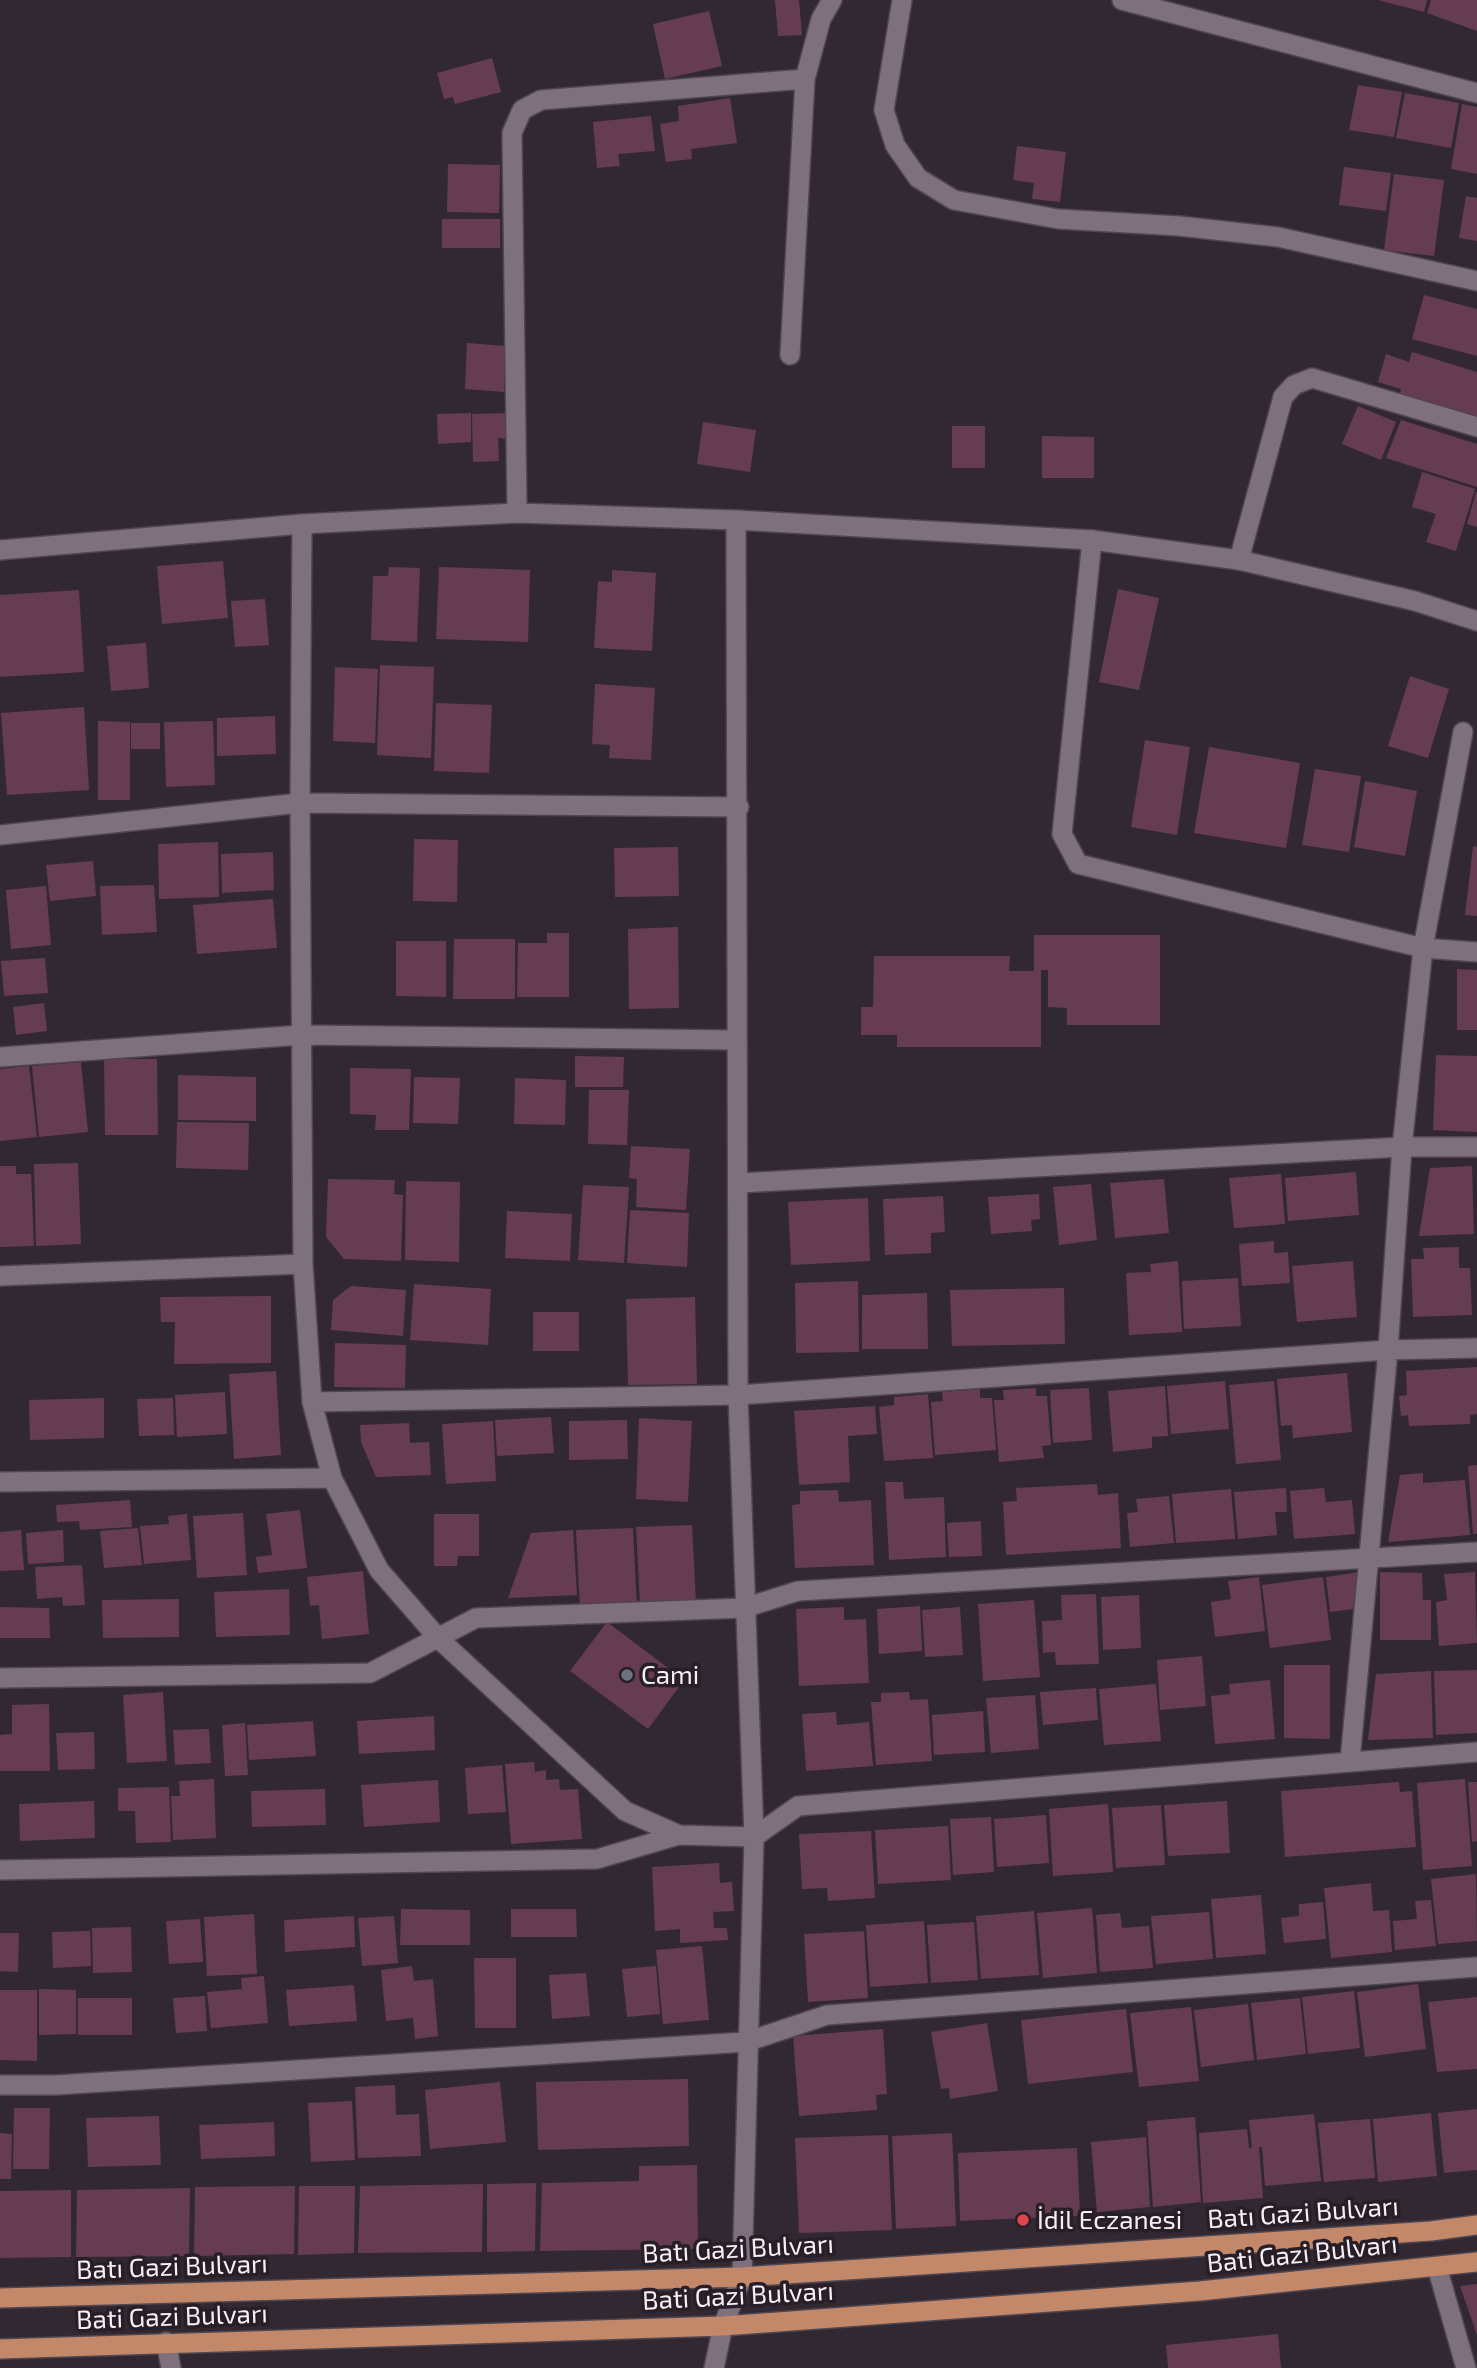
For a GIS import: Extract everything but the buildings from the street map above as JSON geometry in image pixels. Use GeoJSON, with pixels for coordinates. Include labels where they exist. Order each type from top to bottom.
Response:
{"type":"FeatureCollection","features":[{"type":"Feature","properties":{"kind":"main road","name":"Batı Gazi Bulvarı"},"geometry":{"type":"LineString","coordinates":[[0,2298],[742,2277],[1417,2232],[1477,2225]]}},
{"type":"Feature","properties":{"kind":"main road","name":"Bati Gazi Bulvarı"},"geometry":{"type":"LineString","coordinates":[[0,2349],[723,2326],[1200,2291],[1477,2262]]}},
{"type":"Feature","properties":{"kind":"street"},"geometry":{"type":"LineString","coordinates":[[790,355],[805,79],[821,19],[832,0]]}},
{"type":"Feature","properties":{"kind":"street"},"geometry":{"type":"LineString","coordinates":[[902,0],[884,110],[895,145],[918,178],[954,200],[1058,219],[1179,226],[1278,237],[1477,281]]}},
{"type":"Feature","properties":{"kind":"street"},"geometry":{"type":"LineString","coordinates":[[1122,0],[1477,93]]}},
{"type":"Feature","properties":{"kind":"street"},"geometry":{"type":"LineString","coordinates":[[517,513],[512,133],[522,110],[541,100],[805,79]]}},
{"type":"Feature","properties":{"kind":"street"},"geometry":{"type":"LineString","coordinates":[[1239,560],[1283,397],[1294,385],[1312,378],[1477,427]]}},
{"type":"Feature","properties":{"kind":"street"},"geometry":{"type":"LineString","coordinates":[[0,550],[302,524],[517,513],[736,520],[1091,540],[1239,560],[1415,601],[1477,621]]}},
{"type":"Feature","properties":{"kind":"street"},"geometry":{"type":"LineString","coordinates":[[714,2368],[723,2326],[742,2277],[754,1837],[738,1395],[736,520]]}},
{"type":"Feature","properties":{"kind":"street"},"geometry":{"type":"LineString","coordinates":[[302,524],[300,803],[303,1264],[312,1402],[332,1478],[379,1570],[439,1639],[625,1811],[679,1835]]}},
{"type":"Feature","properties":{"kind":"street"},"geometry":{"type":"LineString","coordinates":[[1091,540],[1062,834],[1078,864],[1423,948],[1477,952]]}},
{"type":"Feature","properties":{"kind":"street"},"geometry":{"type":"LineString","coordinates":[[1350,1761],[1388,1350],[1402,1147],[1423,948],[1463,732]]}},
{"type":"Feature","properties":{"kind":"street"},"geometry":{"type":"LineString","coordinates":[[0,835],[300,803],[738,807]]}},
{"type":"Feature","properties":{"kind":"street"},"geometry":{"type":"LineString","coordinates":[[0,1057],[301,1035],[737,1040]]}},
{"type":"Feature","properties":{"kind":"street"},"geometry":{"type":"LineString","coordinates":[[739,1183],[1402,1147],[1477,1147]]}},
{"type":"Feature","properties":{"kind":"street"},"geometry":{"type":"LineString","coordinates":[[0,1276],[303,1264]]}},
{"type":"Feature","properties":{"kind":"street"},"geometry":{"type":"LineString","coordinates":[[312,1402],[738,1395],[1388,1350],[1477,1348]]}},
{"type":"Feature","properties":{"kind":"street"},"geometry":{"type":"LineString","coordinates":[[0,1482],[332,1478]]}},
{"type":"Feature","properties":{"kind":"street"},"geometry":{"type":"LineString","coordinates":[[0,1678],[370,1673],[476,1618],[744,1608],[798,1591],[1477,1552]]}},
{"type":"Feature","properties":{"kind":"street"},"geometry":{"type":"LineString","coordinates":[[0,1870],[597,1859],[679,1835],[754,1837],[797,1806],[1477,1752]]}},
{"type":"Feature","properties":{"kind":"street"},"geometry":{"type":"LineString","coordinates":[[0,2085],[56,2085],[747,2042],[827,2015],[1477,1968]]}},
{"type":"Feature","properties":{"kind":"street"},"geometry":{"type":"LineString","coordinates":[[1437,2267],[1466,2368]]}},
{"type":"Feature","properties":{"kind":"street"},"geometry":{"type":"LineString","coordinates":[[166,2342],[172,2368]]}},
{"type":"Feature","properties":{"kind":"place","name":"Cami"},"geometry":{"type":"Point","coordinates":[627,1675]}},
{"type":"Feature","properties":{"kind":"place","name":"İdil Eczanesi"},"geometry":{"type":"Point","coordinates":[1023,2220]}}]}
